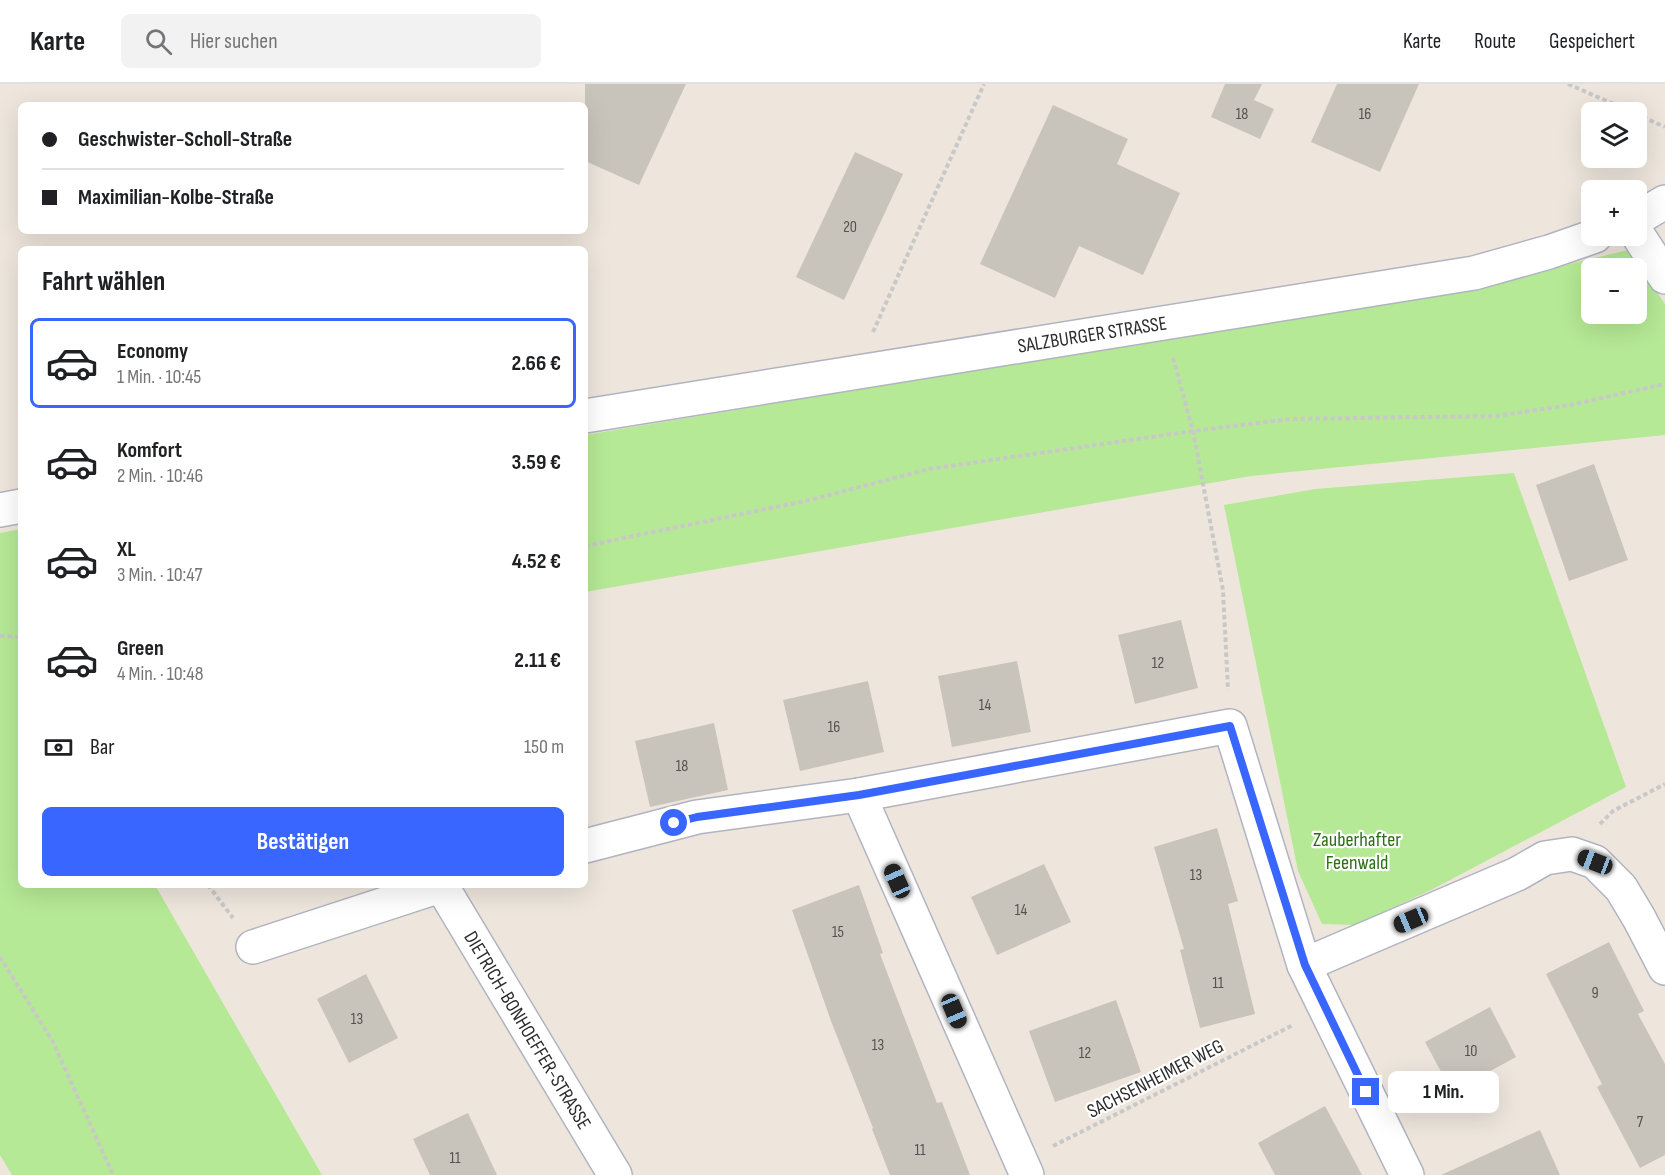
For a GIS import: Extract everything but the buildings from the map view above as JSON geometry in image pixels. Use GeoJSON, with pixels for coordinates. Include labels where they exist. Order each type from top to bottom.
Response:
{"type":"FeatureCollection","features":[{"type":"Feature","properties":{"kind":"street"},"geometry":{"type":"LineString","coordinates":[[1647,213],[1665,202]]}},
{"type":"Feature","properties":{"kind":"street","name":"SALZBURGER STRASSE"},"geometry":{"type":"LineString","coordinates":[[588,416],[1474,273],[1581,241]]}},
{"type":"Feature","properties":{"kind":"street"},"geometry":{"type":"LineString","coordinates":[[1645,246],[1665,277]]}},
{"type":"Feature","properties":{"kind":"street"},"geometry":{"type":"LineString","coordinates":[[0,510],[18,507]]}},
{"type":"Feature","properties":{"kind":"street"},"geometry":{"type":"LineString","coordinates":[[588,845],[697,817],[859,795],[1230,726],[1305,965],[1407,1175]]}},
{"type":"Feature","properties":{"kind":"street"},"geometry":{"type":"LineString","coordinates":[[859,795],[1024,1169]]}},
{"type":"Feature","properties":{"kind":"street"},"geometry":{"type":"LineString","coordinates":[[1305,965],[1506,879],[1545,858],[1572,854],[1595,862],[1621,888],[1665,968]]}},
{"type":"Feature","properties":{"kind":"street"},"geometry":{"type":"LineString","coordinates":[[253,947],[433,888]]}},
{"type":"Feature","properties":{"kind":"street","name":"DIETRICH-BONHOEFFER-STRASSE"},"geometry":{"type":"LineString","coordinates":[[444,888],[615,1175]]}},
{"type":"Feature","properties":{"kind":"path"},"geometry":{"type":"LineString","coordinates":[[862,371],[861,357],[984,84]]}},
{"type":"Feature","properties":{"kind":"path"},"geometry":{"type":"LineString","coordinates":[[1568,84],[1609,102]]}},
{"type":"Feature","properties":{"kind":"path"},"geometry":{"type":"LineString","coordinates":[[1647,119],[1665,127]]}},
{"type":"Feature","properties":{"kind":"path"},"geometry":{"type":"LineString","coordinates":[[1163,322],[1193,431],[1223,590],[1230,726]]}},
{"type":"Feature","properties":{"kind":"path"},"geometry":{"type":"LineString","coordinates":[[588,545],[810,500],[929,469],[1290,419],[1496,416],[1570,405],[1665,384]]}},
{"type":"Feature","properties":{"kind":"path"},"geometry":{"type":"LineString","coordinates":[[0,636],[18,637]]}},
{"type":"Feature","properties":{"kind":"path"},"geometry":{"type":"LineString","coordinates":[[1572,854],[1613,811],[1665,784]]}},
{"type":"Feature","properties":{"kind":"path"},"geometry":{"type":"LineString","coordinates":[[0,957],[53,1042],[113,1175]]}},
{"type":"Feature","properties":{"kind":"path","name":"SACHSENHEIMER WEG"},"geometry":{"type":"LineString","coordinates":[[1024,1169],[1326,1008]]}},
{"type":"Feature","properties":{"kind":"green space"},"geometry":{"type":"Polygon","coordinates":[[[1628,250],[1633,258],[1595,258],[1628,250]]]}},
{"type":"Feature","properties":{"kind":"green space"},"geometry":{"type":"Polygon","coordinates":[[[1581,261],[1581,324],[1647,324],[1647,278],[1665,304],[1665,435],[1251,476],[588,591],[588,435],[1469,288],[1581,261]]]}},
{"type":"Feature","properties":{"kind":"green space","name":"Zauberhafter Feenwald"},"geometry":{"type":"Polygon","coordinates":[[[1514,473],[1626,787],[1433,889],[1355,925],[1322,924],[1298,871],[1224,505],[1315,489],[1514,473]]]}},
{"type":"Feature","properties":{"kind":"green space"},"geometry":{"type":"Polygon","coordinates":[[[18,530],[18,888],[157,888],[322,1175],[12,1175],[0,1155],[0,533],[18,530]]]}},
{"type":"Feature","properties":{"kind":"route"},"geometry":{"type":"LineString","coordinates":[[674,823],[697,817],[859,795],[1230,726],[1305,965],[1366,1092]]}}]}
